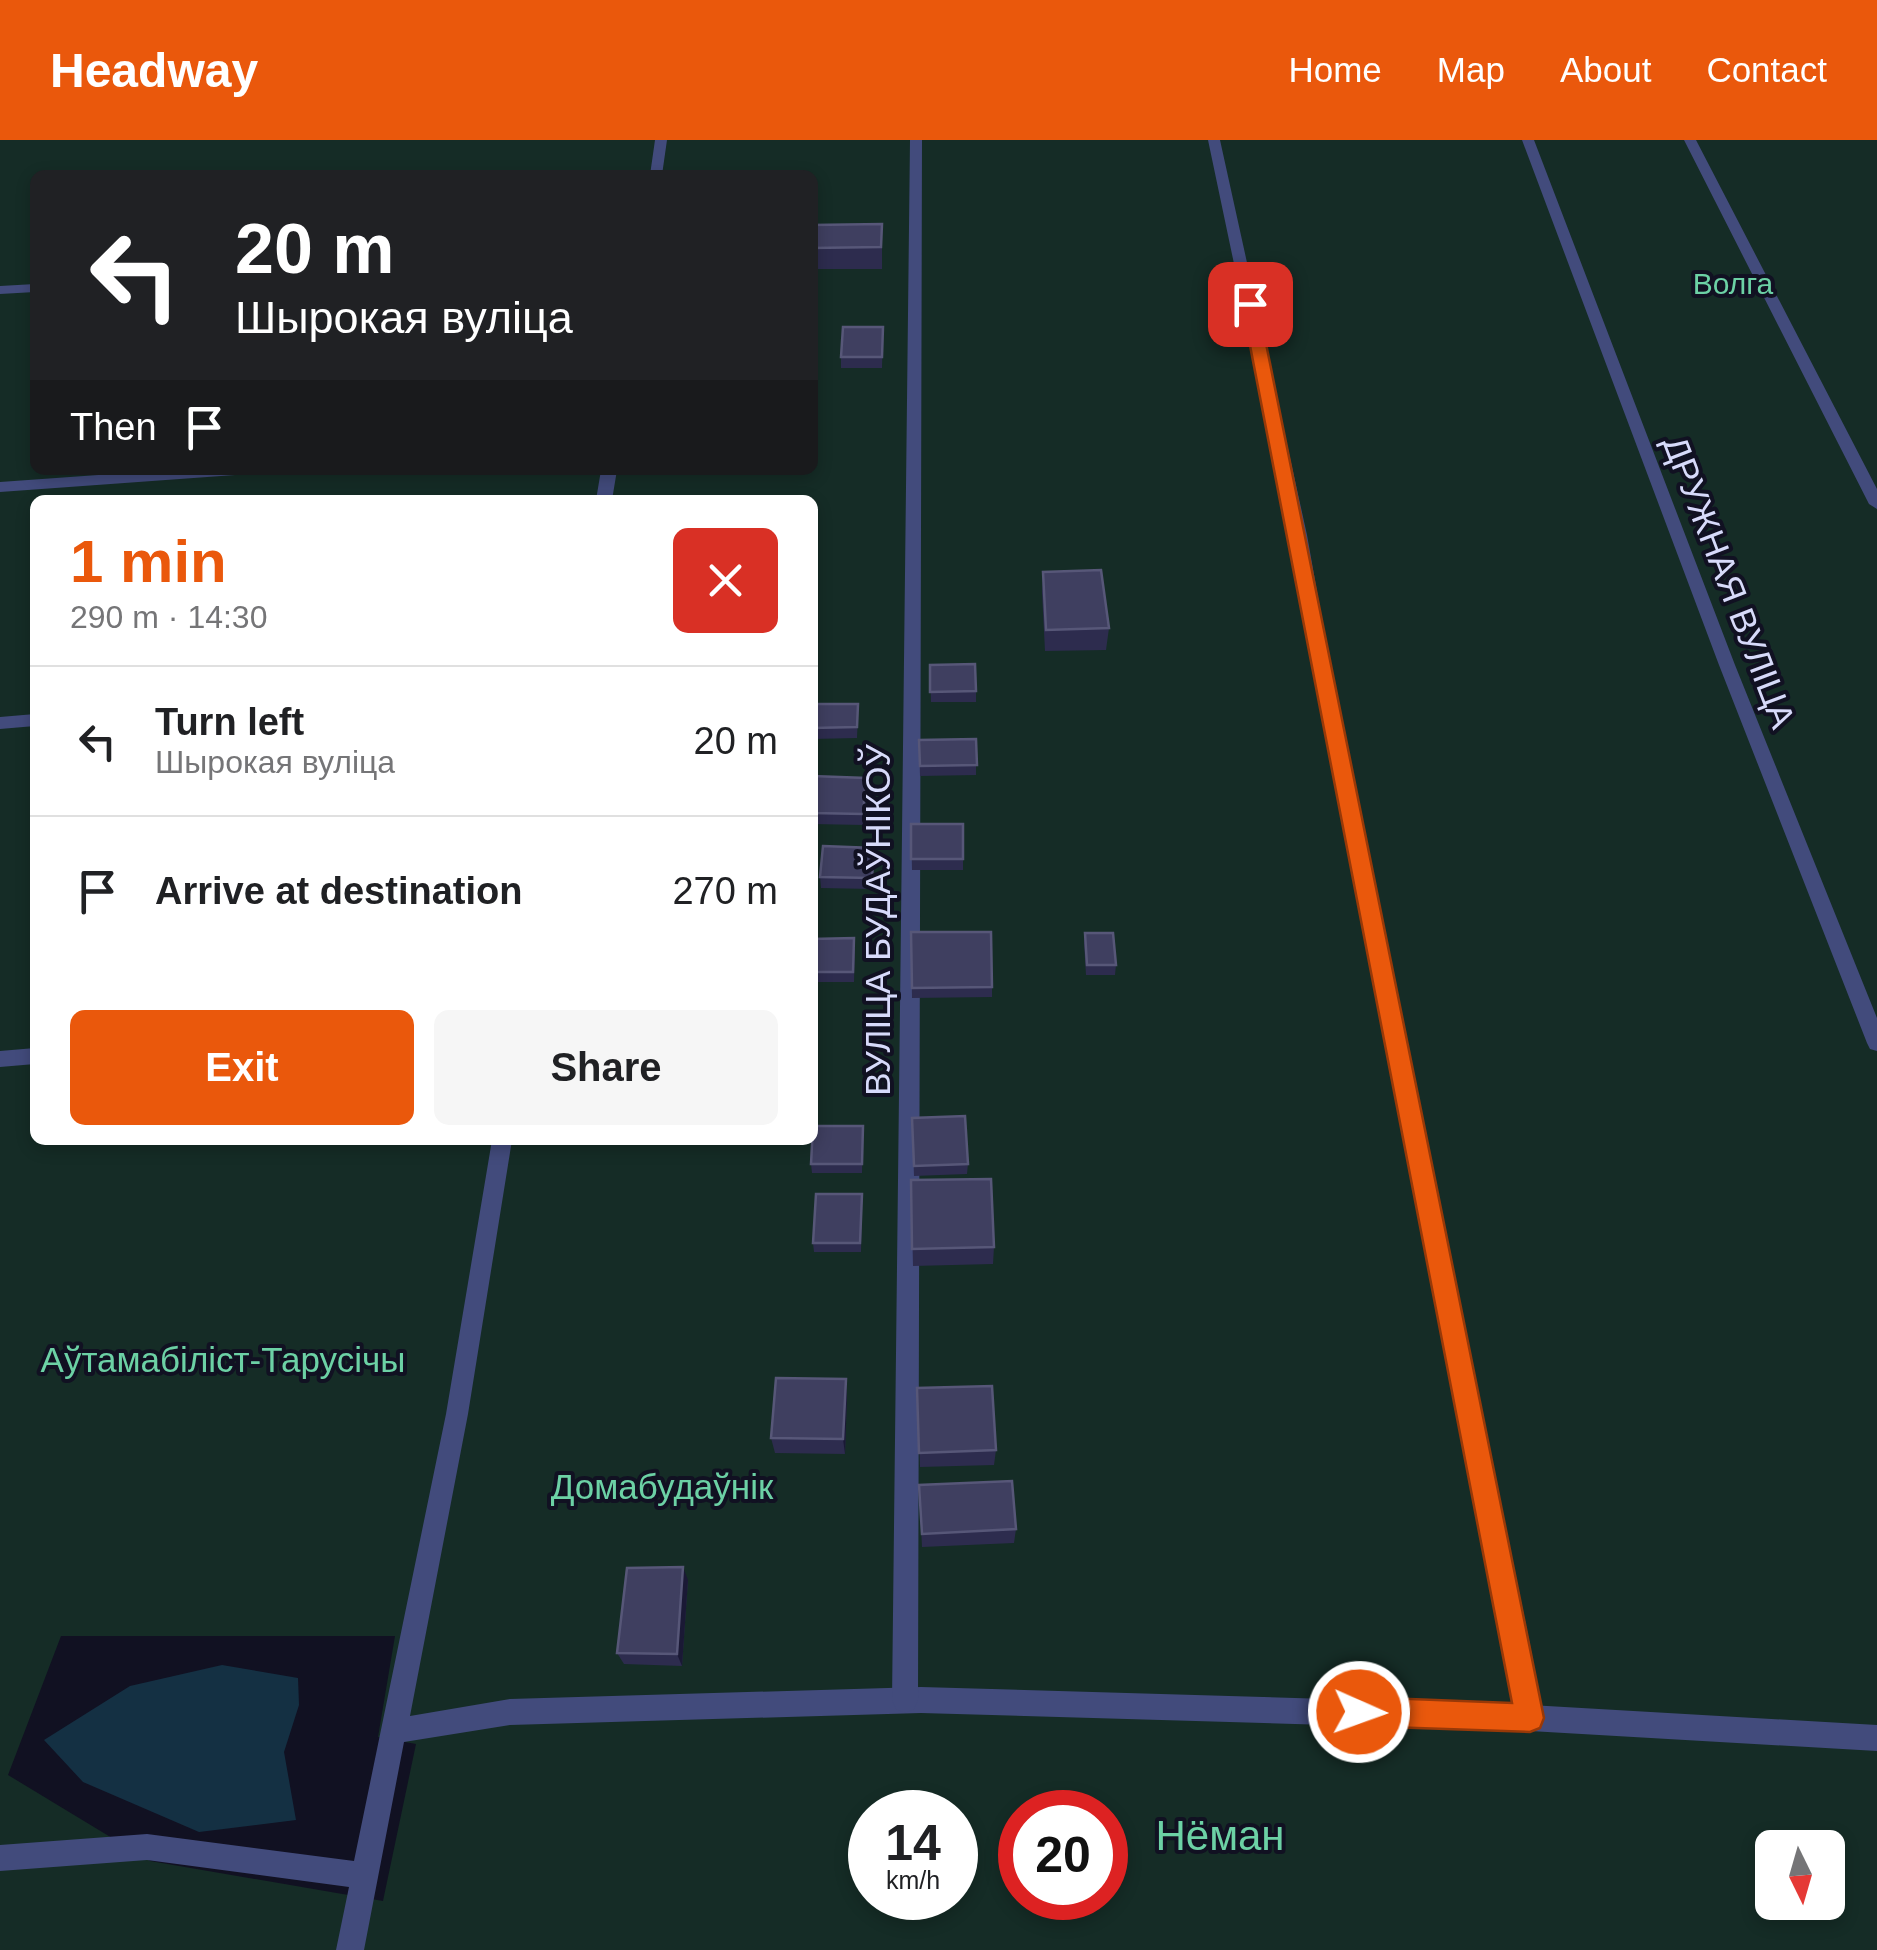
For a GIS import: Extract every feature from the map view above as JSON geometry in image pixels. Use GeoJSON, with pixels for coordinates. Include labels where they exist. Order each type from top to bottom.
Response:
{"type":"FeatureCollection","features":[{"type":"Feature","properties":{"kind":"street"},"geometry":{"type":"LineString","coordinates":[[657,170],[661,140]]}},
{"type":"Feature","properties":{"kind":"street","name":"ВУЛІЦА БУДАЎНІКОЎ"},"geometry":{"type":"LineString","coordinates":[[905,1700],[916,140]]}},
{"type":"Feature","properties":{"kind":"street"},"geometry":{"type":"LineString","coordinates":[[1214,140],[1299,535],[1329,710],[1530,1718]]}},
{"type":"Feature","properties":{"kind":"street","name":"ДРУЖНАЯ ВУЛІЦА"},"geometry":{"type":"LineString","coordinates":[[1528,140],[1727,665],[1877,1043]]}},
{"type":"Feature","properties":{"kind":"street"},"geometry":{"type":"LineString","coordinates":[[1690,140],[1877,504]]}},
{"type":"Feature","properties":{"kind":"street"},"geometry":{"type":"LineString","coordinates":[[0,290],[30,288]]}},
{"type":"Feature","properties":{"kind":"street"},"geometry":{"type":"LineString","coordinates":[[0,488],[170,475]]}},
{"type":"Feature","properties":{"kind":"street"},"geometry":{"type":"LineString","coordinates":[[0,723],[30,720]]}},
{"type":"Feature","properties":{"kind":"street"},"geometry":{"type":"LineString","coordinates":[[0,1059],[30,1056]]}},
{"type":"Feature","properties":{"kind":"street"},"geometry":{"type":"LineString","coordinates":[[350,1950],[457,1414],[501,1145]]}},
{"type":"Feature","properties":{"kind":"street"},"geometry":{"type":"LineString","coordinates":[[393,1730],[510,1712],[905,1700],[1530,1718],[1877,1738]]}},
{"type":"Feature","properties":{"kind":"street"},"geometry":{"type":"LineString","coordinates":[[0,1858],[147,1847],[365,1876]]}},
{"type":"Feature","properties":{"kind":"green space"},"geometry":{"type":"Polygon","coordinates":[[[0,140],[1877,140],[1877,1950],[0,1950],[0,140]],[[61,1636],[8,1775],[150,1861],[383,1901],[416,1744],[378,1737],[395,1636],[61,1636]]]}},
{"type":"Feature","properties":{"kind":"water"},"geometry":{"type":"Polygon","coordinates":[[[222,1665],[298,1678],[299,1705],[284,1752],[296,1820],[199,1832],[83,1782],[44,1740],[130,1686],[222,1665]]]}},
{"type":"Feature","properties":{"kind":"building"},"geometry":{"type":"Polygon","coordinates":[[[882,224],[881,247],[818,248],[818,225],[882,224]]]}},
{"type":"Feature","properties":{"kind":"building"},"geometry":{"type":"Polygon","coordinates":[[[843,327],[883,327],[882,357],[841,357],[843,327]]]}},
{"type":"Feature","properties":{"kind":"building"},"geometry":{"type":"Polygon","coordinates":[[[1101,570],[1109,628],[1046,630],[1043,572],[1101,570]]]}},
{"type":"Feature","properties":{"kind":"building"},"geometry":{"type":"Polygon","coordinates":[[[975,664],[976,691],[930,692],[930,665],[975,664]]]}},
{"type":"Feature","properties":{"kind":"building"},"geometry":{"type":"Polygon","coordinates":[[[818,704],[858,704],[857,727],[818,728],[818,704]]]}},
{"type":"Feature","properties":{"kind":"building"},"geometry":{"type":"Polygon","coordinates":[[[976,739],[977,765],[920,766],[919,740],[976,739]]]}},
{"type":"Feature","properties":{"kind":"building"},"geometry":{"type":"Polygon","coordinates":[[[818,776],[866,778],[863,814],[818,813],[818,776]]]}},
{"type":"Feature","properties":{"kind":"building"},"geometry":{"type":"Polygon","coordinates":[[[911,824],[963,824],[963,859],[911,859],[911,824]]]}},
{"type":"Feature","properties":{"kind":"building"},"geometry":{"type":"Polygon","coordinates":[[[823,846],[874,848],[872,878],[820,877],[823,846]]]}},
{"type":"Feature","properties":{"kind":"building"},"geometry":{"type":"Polygon","coordinates":[[[911,932],[991,932],[992,987],[912,988],[911,932]]]}},
{"type":"Feature","properties":{"kind":"building"},"geometry":{"type":"Polygon","coordinates":[[[1085,933],[1113,933],[1116,965],[1087,965],[1085,933]]]}},
{"type":"Feature","properties":{"kind":"building"},"geometry":{"type":"Polygon","coordinates":[[[854,938],[853,972],[818,972],[818,939],[854,938]]]}},
{"type":"Feature","properties":{"kind":"building"},"geometry":{"type":"Polygon","coordinates":[[[965,1116],[968,1164],[914,1166],[912,1118],[965,1116]]]}},
{"type":"Feature","properties":{"kind":"building"},"geometry":{"type":"Polygon","coordinates":[[[818,1126],[863,1126],[862,1164],[811,1164],[812,1145],[818,1145],[818,1126]]]}},
{"type":"Feature","properties":{"kind":"building"},"geometry":{"type":"Polygon","coordinates":[[[991,1179],[994,1247],[912,1249],[911,1180],[991,1179]]]}},
{"type":"Feature","properties":{"kind":"building"},"geometry":{"type":"Polygon","coordinates":[[[816,1194],[862,1194],[860,1243],[813,1243],[816,1194]]]}},
{"type":"Feature","properties":{"kind":"building"},"geometry":{"type":"Polygon","coordinates":[[[776,1378],[846,1379],[843,1439],[771,1438],[776,1378]]]}},
{"type":"Feature","properties":{"kind":"building"},"geometry":{"type":"Polygon","coordinates":[[[992,1386],[996,1450],[919,1453],[917,1388],[992,1386]]]}},
{"type":"Feature","properties":{"kind":"building"},"geometry":{"type":"Polygon","coordinates":[[[1012,1481],[1016,1529],[922,1534],[919,1485],[1012,1481]]]}},
{"type":"Feature","properties":{"kind":"building"},"geometry":{"type":"Polygon","coordinates":[[[683,1567],[677,1654],[617,1653],[627,1568],[683,1567]]]}},
{"type":"Feature","properties":{"kind":"route"},"geometry":{"type":"LineString","coordinates":[[1250,304],[1299,535],[1329,710],[1530,1718],[1359,1712]]}},
{"type":"Feature","properties":{"kind":"park label","name":"Волга"},"geometry":{"type":"Point","coordinates":[1733,284]}},
{"type":"Feature","properties":{"kind":"park label","name":"Аўтамабіліст-Тарусічы"},"geometry":{"type":"Point","coordinates":[223,1360]}},
{"type":"Feature","properties":{"kind":"park label","name":"Домабудаўнік"},"geometry":{"type":"Point","coordinates":[662,1487]}},
{"type":"Feature","properties":{"kind":"park label","name":"Нёман"},"geometry":{"type":"Point","coordinates":[1220,1835]}}]}
